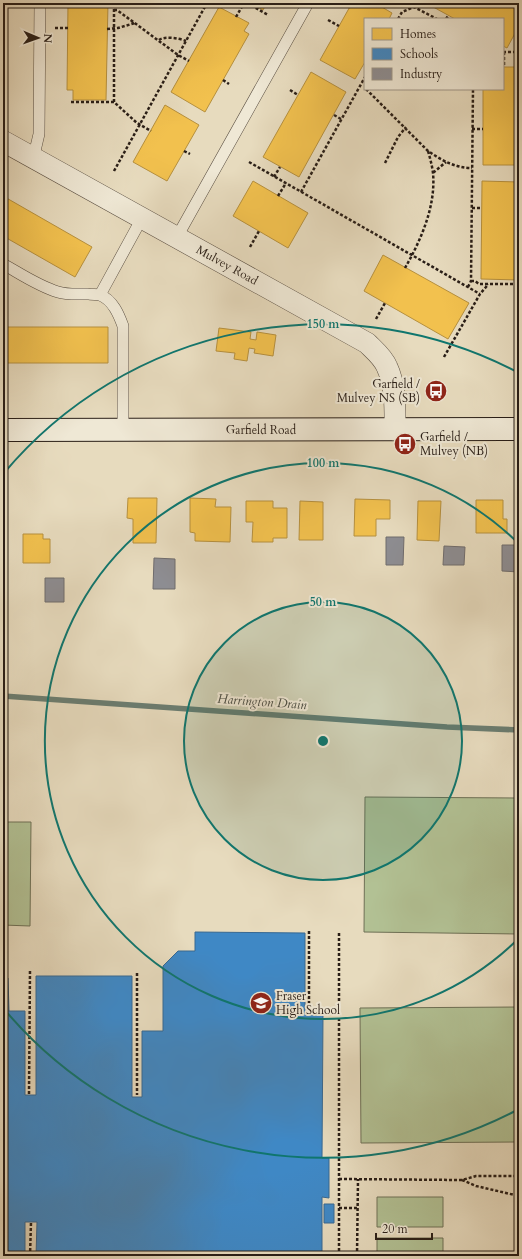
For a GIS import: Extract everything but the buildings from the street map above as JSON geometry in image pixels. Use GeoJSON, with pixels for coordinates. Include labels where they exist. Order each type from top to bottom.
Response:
{"type":"FeatureCollection","features":[{"type":"Feature","properties":{"kind":"main road","name":"Garfield Road"},"geometry":{"type":"LineString","coordinates":[[3,430],[519,429]]}},
{"type":"Feature","properties":{"kind":"street","name":"Mulvey Road"},"geometry":{"type":"LineString","coordinates":[[3,141],[367,343],[378,353],[387,366],[394,400],[395,430]]}},
{"type":"Feature","properties":{"kind":"lane"},"geometry":{"type":"LineString","coordinates":[[31,157],[35,151],[39,134],[40,3]]}},
{"type":"Feature","properties":{"kind":"lane"},"geometry":{"type":"LineString","coordinates":[[176,237],[308,3]]}},
{"type":"Feature","properties":{"kind":"lane"},"geometry":{"type":"LineString","coordinates":[[100,295],[142,218]]}},
{"type":"Feature","properties":{"kind":"lane"},"geometry":{"type":"LineString","coordinates":[[3,264],[46,288],[73,294],[100,295],[108,300],[115,308],[120,316],[123,326],[123,430]]}},
{"type":"Feature","properties":{"kind":"path"},"geometry":{"type":"LineString","coordinates":[[114,3],[114,102]]}},
{"type":"Feature","properties":{"kind":"path"},"geometry":{"type":"LineString","coordinates":[[114,171],[207,3]]}},
{"type":"Feature","properties":{"kind":"path"},"geometry":{"type":"LineString","coordinates":[[236,17],[246,3],[268,15]]}},
{"type":"Feature","properties":{"kind":"path"},"geometry":{"type":"LineString","coordinates":[[399,18],[402,12],[414,6],[416,3]]}},
{"type":"Feature","properties":{"kind":"path"},"geometry":{"type":"LineString","coordinates":[[414,6],[435,18]]}},
{"type":"Feature","properties":{"kind":"path"},"geometry":{"type":"LineString","coordinates":[[114,10],[117,10],[178,55],[189,61]]}},
{"type":"Feature","properties":{"kind":"path"},"geometry":{"type":"LineString","coordinates":[[328,20],[339,26]]}},
{"type":"Feature","properties":{"kind":"path"},"geometry":{"type":"LineString","coordinates":[[107,28],[134,25],[136,23]]}},
{"type":"Feature","properties":{"kind":"path"},"geometry":{"type":"LineString","coordinates":[[54,28],[68,28]]}},
{"type":"Feature","properties":{"kind":"path"},"geometry":{"type":"LineString","coordinates":[[159,40],[162,38],[181,39],[186,41]]}},
{"type":"Feature","properties":{"kind":"path"},"geometry":{"type":"LineString","coordinates":[[504,52],[519,52]]}},
{"type":"Feature","properties":{"kind":"path"},"geometry":{"type":"LineString","coordinates":[[223,80],[230,84]]}},
{"type":"Feature","properties":{"kind":"path"},"geometry":{"type":"LineString","coordinates":[[301,192],[364,80]]}},
{"type":"Feature","properties":{"kind":"path"},"geometry":{"type":"LineString","coordinates":[[290,90],[298,95]]}},
{"type":"Feature","properties":{"kind":"path"},"geometry":{"type":"LineString","coordinates":[[368,90],[428,151],[446,162],[461,167],[472,168]]}},
{"type":"Feature","properties":{"kind":"path"},"geometry":{"type":"LineString","coordinates":[[468,287],[471,281],[473,90]]}},
{"type":"Feature","properties":{"kind":"path"},"geometry":{"type":"LineString","coordinates":[[71,102],[114,102],[139,124],[150,131]]}},
{"type":"Feature","properties":{"kind":"path"},"geometry":{"type":"LineString","coordinates":[[334,115],[341,119]]}},
{"type":"Feature","properties":{"kind":"path"},"geometry":{"type":"LineString","coordinates":[[385,163],[398,137],[406,127]]}},
{"type":"Feature","properties":{"kind":"path"},"geometry":{"type":"LineString","coordinates":[[472,129],[483,129]]}},
{"type":"Feature","properties":{"kind":"path"},"geometry":{"type":"LineString","coordinates":[[184,151],[190,154]]}},
{"type":"Feature","properties":{"kind":"path"},"geometry":{"type":"LineString","coordinates":[[406,268],[419,242],[428,215],[433,189],[433,172],[428,151]]}},
{"type":"Feature","properties":{"kind":"path"},"geometry":{"type":"LineString","coordinates":[[249,162],[480,294]]}},
{"type":"Feature","properties":{"kind":"path"},"geometry":{"type":"LineString","coordinates":[[433,172],[446,162]]}},
{"type":"Feature","properties":{"kind":"path"},"geometry":{"type":"LineString","coordinates":[[274,177],[280,167]]}},
{"type":"Feature","properties":{"kind":"path"},"geometry":{"type":"LineString","coordinates":[[278,196],[286,183]]}},
{"type":"Feature","properties":{"kind":"path"},"geometry":{"type":"LineString","coordinates":[[472,208],[482,208]]}},
{"type":"Feature","properties":{"kind":"path"},"geometry":{"type":"LineString","coordinates":[[250,247],[259,231]]}},
{"type":"Feature","properties":{"kind":"path"},"geometry":{"type":"LineString","coordinates":[[501,279],[501,284]]}},
{"type":"Feature","properties":{"kind":"path"},"geometry":{"type":"LineString","coordinates":[[471,281],[475,281],[479,284],[519,284]]}},
{"type":"Feature","properties":{"kind":"path"},"geometry":{"type":"LineString","coordinates":[[444,357],[480,294],[488,284]]}},
{"type":"Feature","properties":{"kind":"path"},"geometry":{"type":"LineString","coordinates":[[376,319],[385,303]]}},
{"type":"Feature","properties":{"kind":"path"},"geometry":{"type":"LineString","coordinates":[[458,321],[463,324]]}},
{"type":"Feature","properties":{"kind":"path"},"geometry":{"type":"LineString","coordinates":[[309,931],[309,1011],[339,1011]]}},
{"type":"Feature","properties":{"kind":"path"},"geometry":{"type":"LineString","coordinates":[[339,931],[339,1256]]}},
{"type":"Feature","properties":{"kind":"path"},"geometry":{"type":"LineString","coordinates":[[29,1094],[30,970]]}},
{"type":"Feature","properties":{"kind":"path"},"geometry":{"type":"LineString","coordinates":[[137,973],[137,1096]]}},
{"type":"Feature","properties":{"kind":"path"},"geometry":{"type":"LineString","coordinates":[[339,1179],[462,1180],[476,1176],[519,1176]]}},
{"type":"Feature","properties":{"kind":"path"},"geometry":{"type":"LineString","coordinates":[[358,1179],[358,1256]]}},
{"type":"Feature","properties":{"kind":"path"},"geometry":{"type":"LineString","coordinates":[[462,1180],[476,1186],[519,1196]]}},
{"type":"Feature","properties":{"kind":"path"},"geometry":{"type":"LineString","coordinates":[[339,1208],[358,1208]]}},
{"type":"Feature","properties":{"kind":"path"},"geometry":{"type":"LineString","coordinates":[[30,1222],[30,1256]]}},
{"type":"Feature","properties":{"kind":"green space"},"geometry":{"type":"Polygon","coordinates":[[[365,797],[519,798],[519,934],[364,932],[365,797]]]}},
{"type":"Feature","properties":{"kind":"green space"},"geometry":{"type":"Polygon","coordinates":[[[3,822],[31,822],[30,926],[3,925],[3,822]]]}},
{"type":"Feature","properties":{"kind":"green space"},"geometry":{"type":"Polygon","coordinates":[[[519,1007],[519,1142],[361,1143],[360,1008],[519,1007]]]}},
{"type":"Feature","properties":{"kind":"green space"},"geometry":{"type":"Polygon","coordinates":[[[377,1197],[443,1197],[443,1227],[377,1227],[377,1197]]]}},
{"type":"Feature","properties":{"kind":"green space"},"geometry":{"type":"Polygon","coordinates":[[[377,1238],[443,1238],[443,1256],[377,1256],[377,1238]]]}},
{"type":"Feature","properties":{"kind":"waterway","name":"Harrington Drain"},"geometry":{"type":"LineString","coordinates":[[3,696],[447,727],[519,730]]}},
{"type":"Feature","properties":{"kind":"place","name":"Garfield / Mulvey NS (SB)"},"geometry":{"type":"Point","coordinates":[436,391]}},
{"type":"Feature","properties":{"kind":"place","name":"Garfield / Mulvey (NB)"},"geometry":{"type":"Point","coordinates":[405,444]}},
{"type":"Feature","properties":{"kind":"place","name":"Fraser High School"},"geometry":{"type":"Point","coordinates":[261,1003]}}]}
